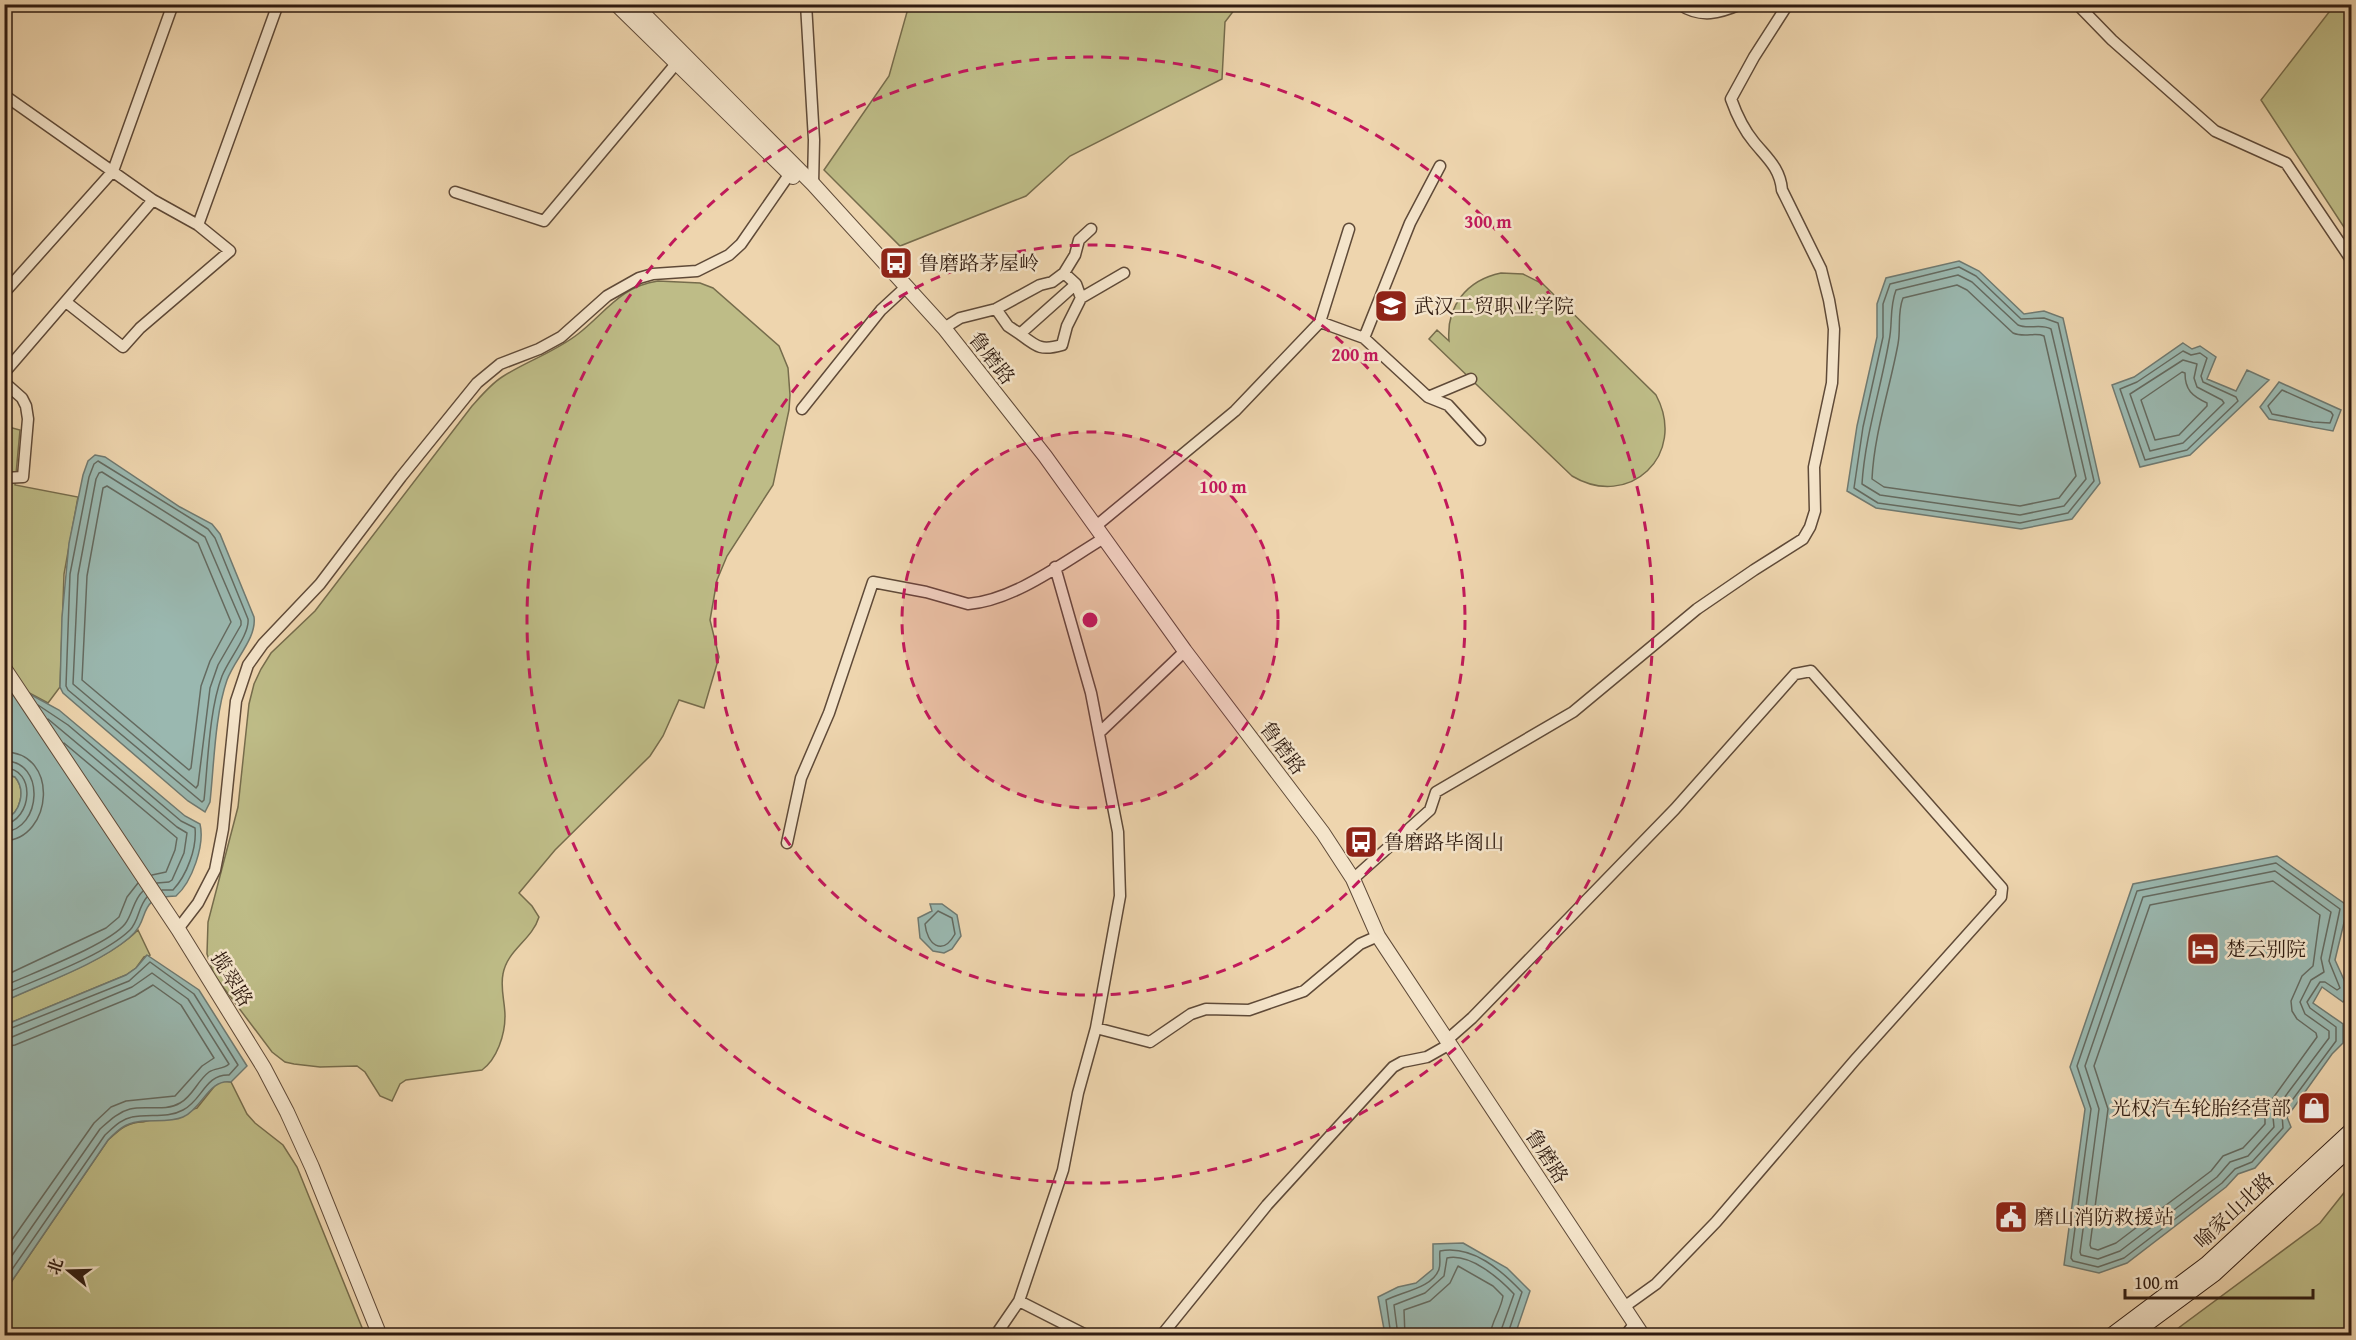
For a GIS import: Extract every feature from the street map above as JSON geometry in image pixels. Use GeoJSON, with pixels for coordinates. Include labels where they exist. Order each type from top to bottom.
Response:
{"type":"FeatureCollection","features":[{"type":"Feature","properties":{"kind":"main road","name":"喻家山北路"},"geometry":{"type":"LineString","coordinates":[[2111,1335],[2207,1264],[2352,1130]]}},
{"type":"Feature","properties":{"kind":"main road","name":"喻家山北路"},"geometry":{"type":"LineString","coordinates":[[2130,1335],[2214,1274],[2352,1146]]}},
{"type":"Feature","properties":{"kind":"street"},"geometry":{"type":"LineString","coordinates":[[4,293],[113,171],[173,4]]}},
{"type":"Feature","properties":{"kind":"street"},"geometry":{"type":"LineString","coordinates":[[198,225],[278,4]]}},
{"type":"Feature","properties":{"kind":"street","name":"鲁磨路"},"geometry":{"type":"LineString","coordinates":[[616,4],[680,59],[843,218]]}},
{"type":"Feature","properties":{"kind":"street","name":"鲁磨路"},"geometry":{"type":"LineString","coordinates":[[634,4],[680,59]]}},
{"type":"Feature","properties":{"kind":"street"},"geometry":{"type":"LineString","coordinates":[[806,4],[813,118],[813,184]]}},
{"type":"Feature","properties":{"kind":"street"},"geometry":{"type":"LineString","coordinates":[[1679,4],[1704,15],[1720,14],[1742,4]]}},
{"type":"Feature","properties":{"kind":"street"},"geometry":{"type":"LineString","coordinates":[[1353,879],[1430,810],[1436,792],[1573,712],[1697,609],[1754,570],[1796,545],[1803,539],[1810,527],[1815,511],[1814,467],[1832,383],[1834,329],[1829,300],[1821,269],[1782,190],[1781,180],[1771,160],[1752,140],[1731,99],[1754,57],[1788,4]]}},
{"type":"Feature","properties":{"kind":"street"},"geometry":{"type":"LineString","coordinates":[[2077,4],[2112,40],[2215,131],[2286,164],[2352,261]]}},
{"type":"Feature","properties":{"kind":"street"},"geometry":{"type":"LineString","coordinates":[[455,192],[544,221],[680,59]]}},
{"type":"Feature","properties":{"kind":"street"},"geometry":{"type":"LineString","coordinates":[[4,95],[153,200],[198,225],[230,251],[140,328],[123,347],[66,302]]}},
{"type":"Feature","properties":{"kind":"street"},"geometry":{"type":"LineString","coordinates":[[1364,338],[1410,223],[1440,165]]}},
{"type":"Feature","properties":{"kind":"street"},"geometry":{"type":"LineString","coordinates":[[178,929],[198,903],[214,870],[223,829],[236,701],[248,665],[263,644],[320,584],[401,477],[483,377],[506,361],[539,349],[561,337],[607,296],[639,278],[653,274],[697,271],[729,255],[741,244],[792,170]]}},
{"type":"Feature","properties":{"kind":"street","name":"鲁磨路"},"geometry":{"type":"LineString","coordinates":[[792,170],[813,184],[944,328],[1045,456],[1185,651],[1323,833],[1353,879],[1378,936],[1639,1329]]}},
{"type":"Feature","properties":{"kind":"street"},"geometry":{"type":"LineString","coordinates":[[4,373],[153,200]]}},
{"type":"Feature","properties":{"kind":"street"},"geometry":{"type":"LineString","coordinates":[[944,328],[960,318],[996,309],[1040,285],[1052,282],[1064,273],[1075,255],[1079,240],[1091,229]]}},
{"type":"Feature","properties":{"kind":"street"},"geometry":{"type":"LineString","coordinates":[[786,843],[801,778],[829,713],[873,582],[926,592],[968,604],[998,598],[1055,567],[1100,532],[1235,411],[1320,322],[1348,229]]}},
{"type":"Feature","properties":{"kind":"street"},"geometry":{"type":"LineString","coordinates":[[1064,273],[1076,284],[1081,298]]}},
{"type":"Feature","properties":{"kind":"street"},"geometry":{"type":"LineString","coordinates":[[996,309],[1008,326],[1038,347],[1050,348],[1062,345],[1067,326],[1081,298],[1124,273]]}},
{"type":"Feature","properties":{"kind":"street"},"geometry":{"type":"LineString","coordinates":[[1020,334],[1076,284]]}},
{"type":"Feature","properties":{"kind":"street"},"geometry":{"type":"LineString","coordinates":[[802,409],[881,310],[907,286]]}},
{"type":"Feature","properties":{"kind":"street"},"geometry":{"type":"LineString","coordinates":[[1320,322],[1364,338],[1428,397],[1448,405],[1480,440]]}},
{"type":"Feature","properties":{"kind":"street"},"geometry":{"type":"LineString","coordinates":[[1428,397],[1471,379]]}},
{"type":"Feature","properties":{"kind":"street"},"geometry":{"type":"LineString","coordinates":[[4,382],[25,402],[28,419],[23,477],[4,478]]}},
{"type":"Feature","properties":{"kind":"street"},"geometry":{"type":"LineString","coordinates":[[994,1335],[1019,1301],[1063,1170],[1078,1093],[1096,1028],[1120,896],[1118,832],[1099,733],[1091,693],[1055,567]]}},
{"type":"Feature","properties":{"kind":"street"},"geometry":{"type":"LineString","coordinates":[[1099,733],[1185,651]]}},
{"type":"Feature","properties":{"kind":"street","name":"揽翠路"},"geometry":{"type":"LineString","coordinates":[[4,668],[178,929],[264,1068],[287,1112],[381,1335]]}},
{"type":"Feature","properties":{"kind":"street"},"geometry":{"type":"LineString","coordinates":[[1161,1335],[1267,1205],[1393,1067],[1402,1062],[1427,1057],[1449,1042],[1675,809],[1795,674],[1811,671],[2002,888],[2001,897],[1847,1069],[1716,1222],[1656,1284],[1623,1307]]}},
{"type":"Feature","properties":{"kind":"street"},"geometry":{"type":"LineString","coordinates":[[1096,1028],[1150,1042],[1191,1014],[1206,1009],[1249,1010],[1304,991],[1359,944],[1378,936]]}},
{"type":"Feature","properties":{"kind":"street"},"geometry":{"type":"LineString","coordinates":[[1019,1301],[1088,1335]]}},
{"type":"Feature","properties":{"kind":"street"},"geometry":{"type":"LineString","coordinates":[[1625,1335],[1639,1329]]}},
{"type":"Feature","properties":{"kind":"shaded area"},"geometry":{"type":"Polygon","coordinates":[[[909,4],[1238,5],[1225,22],[1222,79],[1070,156],[1026,196],[900,246],[824,170],[889,76],[909,4]]]}},
{"type":"Feature","properties":{"kind":"shaded area"},"geometry":{"type":"Polygon","coordinates":[[[2333,5],[2351,5],[2351,238],[2261,100],[2333,5]]]}},
{"type":"Feature","properties":{"kind":"shaded area"},"geometry":{"type":"Polygon","coordinates":[[[1501,273],[1523,274],[1543,284],[1656,395],[1664,417],[1664,438],[1659,456],[1647,471],[1632,481],[1614,486],[1593,485],[1572,476],[1429,339],[1437,330],[1449,341],[1451,317],[1461,296],[1478,282],[1501,273]]]}},
{"type":"Feature","properties":{"kind":"shaded area"},"geometry":{"type":"Polygon","coordinates":[[[658,281],[700,283],[713,288],[779,346],[788,368],[789,410],[773,485],[727,556],[717,580],[710,620],[719,657],[704,708],[679,700],[663,736],[650,756],[555,850],[519,893],[539,917],[536,925],[514,951],[505,966],[502,984],[504,1031],[496,1053],[482,1070],[406,1080],[400,1084],[392,1101],[380,1096],[365,1072],[357,1066],[320,1067],[285,1062],[272,1052],[214,975],[207,954],[208,922],[238,807],[249,704],[261,669],[271,653],[315,611],[472,406],[490,387],[512,371],[569,340],[624,294],[634,288],[658,281]]]}},
{"type":"Feature","properties":{"kind":"shaded area"},"geometry":{"type":"Polygon","coordinates":[[[5,426],[20,430],[15,485],[78,497],[64,574],[60,687],[48,703],[5,680],[5,426]]]}},
{"type":"Feature","properties":{"kind":"shaded area"},"geometry":{"type":"Polygon","coordinates":[[[5,774],[15,777],[21,794],[15,812],[5,819],[5,774]]]}},
{"type":"Feature","properties":{"kind":"shaded area"},"geometry":{"type":"Polygon","coordinates":[[[138,930],[150,955],[144,957],[136,968],[126,975],[5,1025],[4,1001],[93,961],[138,930]]]}},
{"type":"Feature","properties":{"kind":"shaded area"},"geometry":{"type":"Polygon","coordinates":[[[231,1082],[247,1114],[283,1145],[297,1167],[365,1335],[5,1336],[5,1291],[108,1140],[132,1123],[197,1108],[217,1083],[231,1082]]]}},
{"type":"Feature","properties":{"kind":"shaded area"},"geometry":{"type":"Polygon","coordinates":[[[2351,1184],[2351,1335],[2169,1335],[2320,1223],[2351,1184]]]}},
{"type":"Feature","properties":{"kind":"water"},"geometry":{"type":"Polygon","coordinates":[[[1959,261],[1979,271],[2024,314],[2044,311],[2063,318],[2100,483],[2072,519],[2021,529],[1876,508],[1847,491],[1857,426],[1877,337],[1877,304],[1886,278],[1959,261]]]}},
{"type":"Feature","properties":{"kind":"water"},"geometry":{"type":"Polygon","coordinates":[[[2183,343],[2192,349],[2200,346],[2216,357],[2207,379],[2236,391],[2247,370],[2269,380],[2190,455],[2140,467],[2112,385],[2134,377],[2183,343]]]}},
{"type":"Feature","properties":{"kind":"water"},"geometry":{"type":"Polygon","coordinates":[[[2279,382],[2341,410],[2333,431],[2269,419],[2260,407],[2279,382]]]}},
{"type":"Feature","properties":{"kind":"water"},"geometry":{"type":"Polygon","coordinates":[[[95,455],[105,457],[180,507],[212,524],[220,534],[254,617],[252,633],[230,672],[223,693],[217,724],[210,802],[205,812],[188,801],[63,693],[60,687],[62,617],[69,543],[83,475],[88,461],[95,455]]]}},
{"type":"Feature","properties":{"kind":"water"},"geometry":{"type":"Polygon","coordinates":[[[4,680],[59,710],[185,816],[200,824],[201,833],[196,863],[182,890],[176,896],[154,900],[146,910],[141,924],[129,938],[86,965],[5,1001],[5,819],[15,812],[21,794],[15,777],[5,774],[4,680]]]}},
{"type":"Feature","properties":{"kind":"water","name":"楚云别院"},"geometry":{"type":"Polygon","coordinates":[[[2277,856],[2348,906],[2335,960],[2350,993],[2343,1002],[2322,987],[2313,1003],[2343,1024],[2343,1043],[2332,1054],[2287,1117],[2291,1127],[2255,1168],[2238,1174],[2226,1187],[2127,1263],[2099,1273],[2064,1265],[2085,1109],[2070,1067],[2133,884],[2277,856]]]}},
{"type":"Feature","properties":{"kind":"water"},"geometry":{"type":"Polygon","coordinates":[[[930,904],[942,904],[957,915],[961,936],[952,949],[944,953],[933,951],[920,938],[918,918],[932,911],[930,904]]]}},
{"type":"Feature","properties":{"kind":"water"},"geometry":{"type":"Polygon","coordinates":[[[147,955],[199,990],[247,1066],[231,1082],[223,1082],[211,1089],[190,1113],[183,1117],[137,1122],[121,1128],[114,1134],[5,1291],[5,1025],[126,975],[136,968],[147,955]]]}},
{"type":"Feature","properties":{"kind":"water"},"geometry":{"type":"Polygon","coordinates":[[[1463,1243],[1507,1268],[1530,1291],[1517,1329],[1510,1336],[1376,1335],[1384,1329],[1378,1297],[1398,1287],[1416,1283],[1433,1269],[1433,1244],[1463,1243]]]}},
{"type":"Feature","properties":{"kind":"place","name":"鲁磨路茅屋岭"},"geometry":{"type":"Point","coordinates":[896,263]}},
{"type":"Feature","properties":{"kind":"place","name":"武汉工贸职业学院"},"geometry":{"type":"Point","coordinates":[1391,306]}},
{"type":"Feature","properties":{"kind":"place","name":"鲁磨路毕阁山"},"geometry":{"type":"Point","coordinates":[1361,842]}},
{"type":"Feature","properties":{"kind":"place","name":"楚云别院"},"geometry":{"type":"Point","coordinates":[2203,949]}},
{"type":"Feature","properties":{"kind":"place","name":"光权汽车轮胎经营部"},"geometry":{"type":"Point","coordinates":[2314,1108]}},
{"type":"Feature","properties":{"kind":"place","name":"磨山消防救援站"},"geometry":{"type":"Point","coordinates":[2011,1217]}}]}
